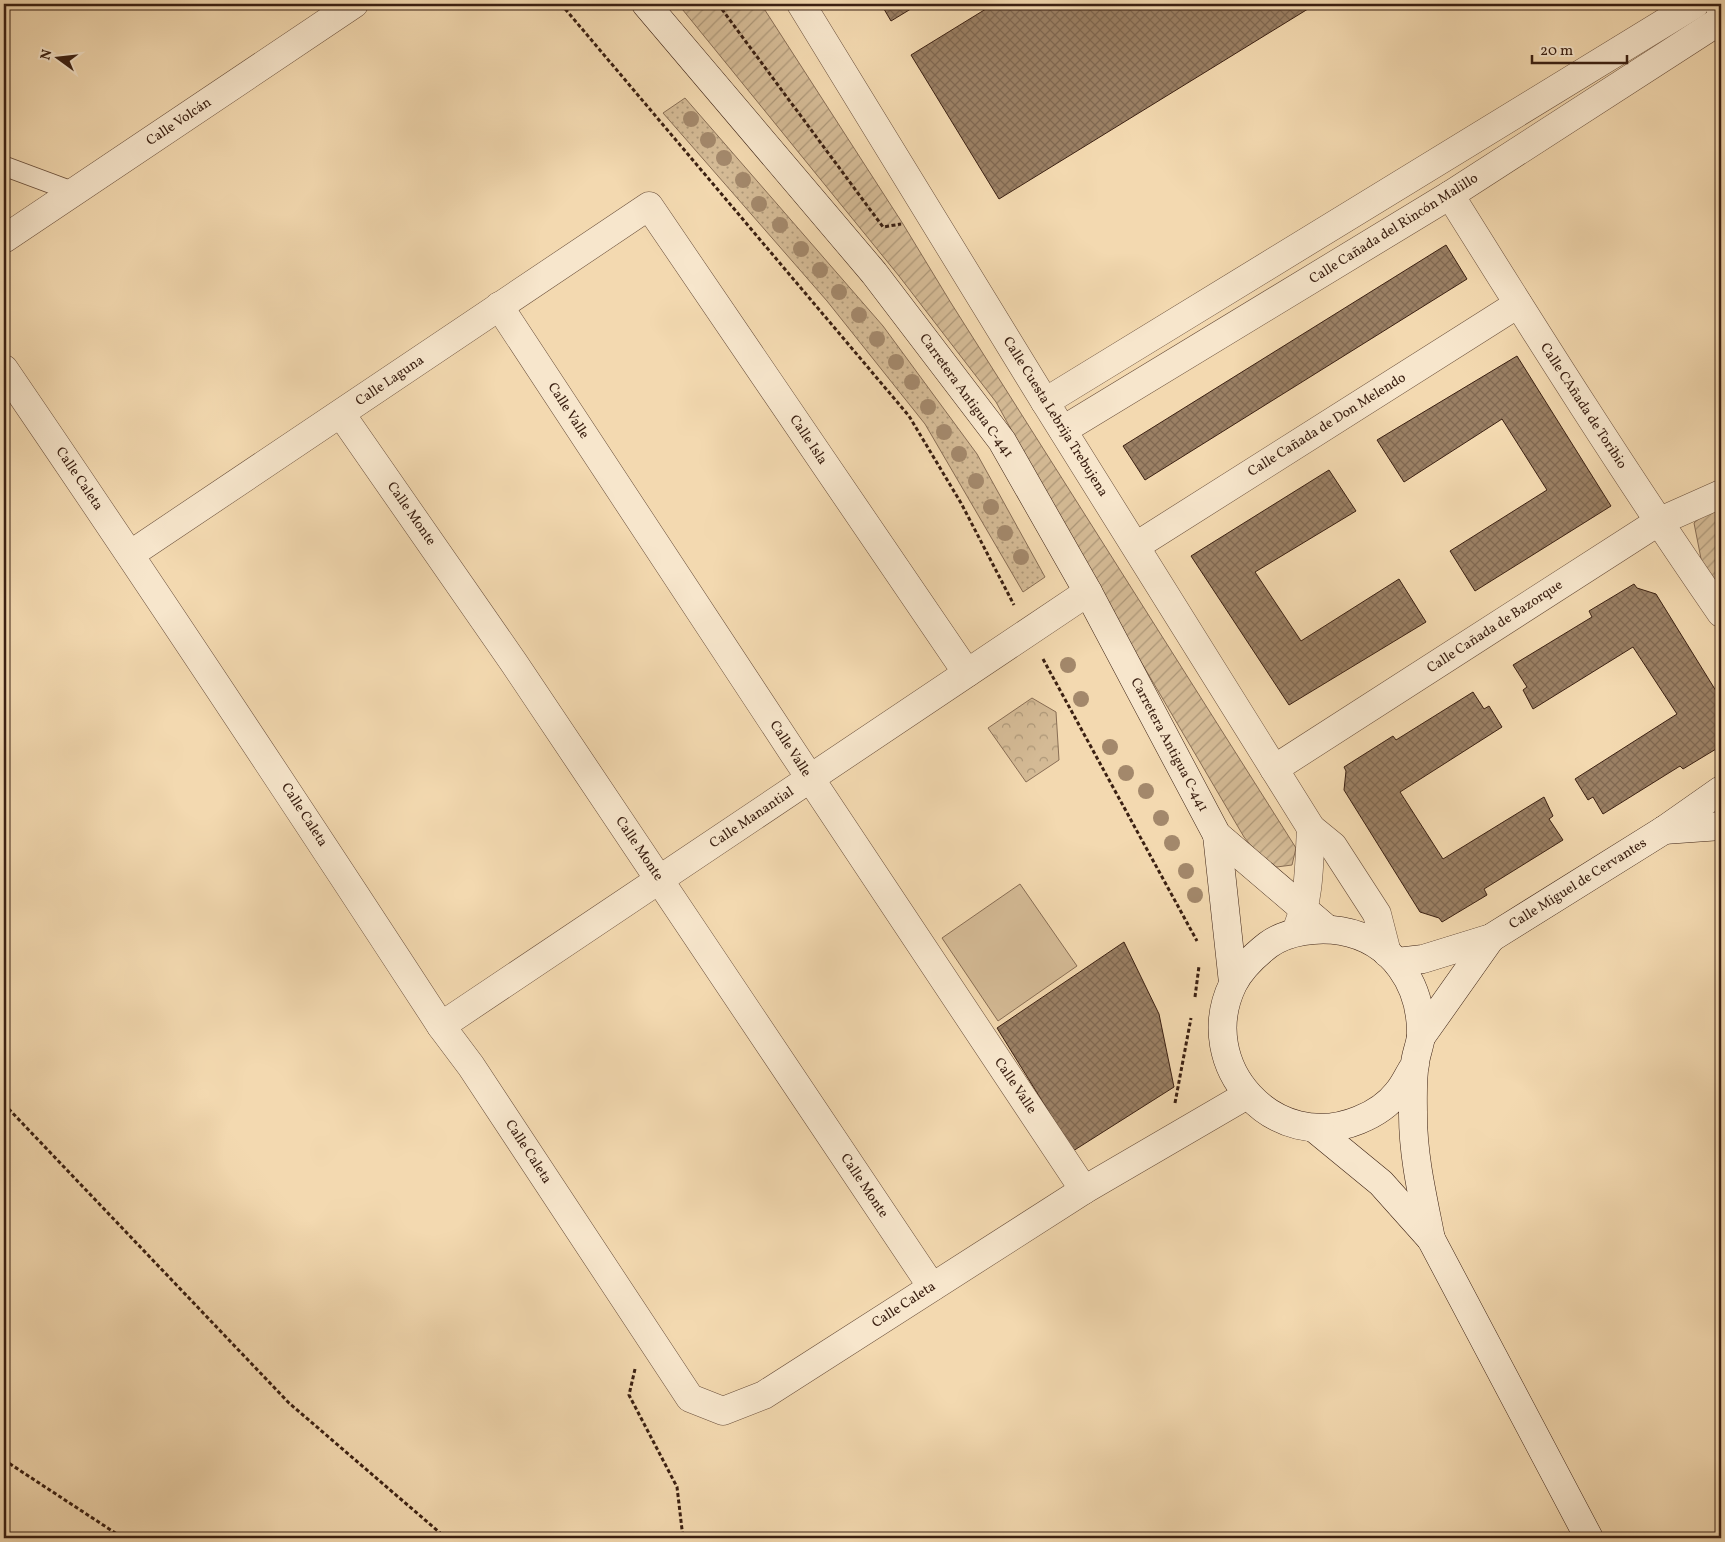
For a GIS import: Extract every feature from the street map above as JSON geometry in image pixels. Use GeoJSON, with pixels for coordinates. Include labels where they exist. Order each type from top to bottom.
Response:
{"type":"FeatureCollection","features":[{"type":"Feature","properties":{"kind":"street","name":"Calle Volcán"},"geometry":{"type":"LineString","coordinates":[[4,240],[354,4]]}},
{"type":"Feature","properties":{"kind":"street","name":"Carretera Antigua C-441"},"geometry":{"type":"LineString","coordinates":[[646,4],[874,273],[1002,440],[1088,592],[1217,835],[1300,921],[1350,933],[1372,943],[1392,958]]}},
{"type":"Feature","properties":{"kind":"street","name":"Calle Cuesta Lebrija Trebujena"},"geometry":{"type":"LineString","coordinates":[[801,4],[1045,402],[1311,828],[1333,846],[1377,914],[1392,958]]}},
{"type":"Feature","properties":{"kind":"street"},"geometry":{"type":"LineString","coordinates":[[1045,402],[1695,4]]}},
{"type":"Feature","properties":{"kind":"street"},"geometry":{"type":"LineString","coordinates":[[1721,4],[1721,18]]}},
{"type":"Feature","properties":{"kind":"street","name":"Calle Cañada del Rincón Malillo"},"geometry":{"type":"LineString","coordinates":[[1063,430],[1450,195],[1721,18]]}},
{"type":"Feature","properties":{"kind":"street","name":"Calle CAñada de Toribio"},"geometry":{"type":"LineString","coordinates":[[1450,195],[1658,522],[1721,613]]}},
{"type":"Feature","properties":{"kind":"street","name":"Calle Laguna"},"geometry":{"type":"LineString","coordinates":[[131,554],[649,206]]}},
{"type":"Feature","properties":{"kind":"street","name":"Calle Isla"},"geometry":{"type":"LineString","coordinates":[[649,206],[967,674]]}},
{"type":"Feature","properties":{"kind":"street","name":"Calle Cañada de Don Melendo"},"geometry":{"type":"LineString","coordinates":[[1136,546],[1518,304]]}},
{"type":"Feature","properties":{"kind":"street","name":"Calle Valle"},"geometry":{"type":"LineString","coordinates":[[499,306],[810,779],[1084,1190]]}},
{"type":"Feature","properties":{"kind":"street","name":"Calle Caleta"},"geometry":{"type":"LineString","coordinates":[[4,369],[131,554],[441,1026],[471,1066],[690,1398],[723,1411],[764,1395],[1084,1190],[1247,1095]]}},
{"type":"Feature","properties":{"kind":"street","name":"Calle Monte"},"geometry":{"type":"LineString","coordinates":[[342,414],[514,663],[932,1287]]}},
{"type":"Feature","properties":{"kind":"street","name":"Calle Cañada de Bazorque"},"geometry":{"type":"LineString","coordinates":[[1274,769],[1658,522],[1721,494]]}},
{"type":"Feature","properties":{"kind":"street","name":"Calle Manantial"},"geometry":{"type":"LineString","coordinates":[[441,1026],[1088,592]]}},
{"type":"Feature","properties":{"kind":"street","name":"Calle Miguel de Cervantes"},"geometry":{"type":"LineString","coordinates":[[1392,958],[1423,958],[1491,938],[1664,830],[1721,790]]}},
{"type":"Feature","properties":{"kind":"street","name":"Calle Miguel de Cervantes"},"geometry":{"type":"LineString","coordinates":[[1664,830],[1721,826]]}},
{"type":"Feature","properties":{"kind":"street"},"geometry":{"type":"LineString","coordinates":[[1311,828],[1308,886],[1300,921],[1249,960],[1233,983],[1225,1005],[1222,1029],[1226,1053],[1234,1075],[1247,1095],[1266,1112],[1289,1123],[1314,1128],[1345,1125],[1375,1113],[1398,1092],[1415,1064]]}},
{"type":"Feature","properties":{"kind":"street","name":"Carretera Antigua C-441"},"geometry":{"type":"LineString","coordinates":[[1217,835],[1233,983]]}},
{"type":"Feature","properties":{"kind":"street","name":"Calle Miguel de Cervantes"},"geometry":{"type":"LineString","coordinates":[[1421,1037],[1491,938]]}},
{"type":"Feature","properties":{"kind":"street"},"geometry":{"type":"LineString","coordinates":[[1392,958],[1408,977],[1419,1005],[1421,1037],[1415,1064],[1413,1116],[1415,1160],[1431,1239]]}},
{"type":"Feature","properties":{"kind":"street"},"geometry":{"type":"LineString","coordinates":[[1314,1128],[1381,1183],[1431,1239],[1590,1538]]}},
{"type":"Feature","properties":{"kind":"lane"},"geometry":{"type":"LineString","coordinates":[[4,166],[74,192]]}},
{"type":"Feature","properties":{"kind":"path"},"geometry":{"type":"LineString","coordinates":[[560,4],[909,416],[962,503],[1028,633],[1201,950]]}},
{"type":"Feature","properties":{"kind":"path"},"geometry":{"type":"LineString","coordinates":[[718,4],[883,228],[903,224]]}},
{"type":"Feature","properties":{"kind":"path"},"geometry":{"type":"LineString","coordinates":[[1195,1000],[1200,958]]}},
{"type":"Feature","properties":{"kind":"path"},"geometry":{"type":"LineString","coordinates":[[1184,1133],[1173,1112],[1192,1017]]}},
{"type":"Feature","properties":{"kind":"path"},"geometry":{"type":"LineString","coordinates":[[4,1104],[289,1403],[446,1538]]}},
{"type":"Feature","properties":{"kind":"path"},"geometry":{"type":"LineString","coordinates":[[645,1330],[629,1395],[677,1487],[684,1538]]}},
{"type":"Feature","properties":{"kind":"path"},"geometry":{"type":"LineString","coordinates":[[4,1460],[123,1538]]}},
{"type":"Feature","properties":{"kind":"green space"},"geometry":{"type":"Polygon","coordinates":[[[678,4],[761,4],[903,224],[1296,848],[1292,865],[1269,868],[1244,837],[1107,604],[996,402],[899,276],[678,4]]]}},
{"type":"Feature","properties":{"kind":"green space"},"geometry":{"type":"Polygon","coordinates":[[[685,98],[883,326],[977,454],[1045,577],[1023,592],[925,424],[827,301],[663,113],[685,98]]]}},
{"type":"Feature","properties":{"kind":"green space"},"geometry":{"type":"Polygon","coordinates":[[[1716,504],[1721,506],[1721,587],[1705,579],[1694,523],[1716,504]]]}},
{"type":"Feature","properties":{"kind":"green space"},"geometry":{"type":"Polygon","coordinates":[[[1032,698],[1056,712],[1059,760],[1026,782],[988,728],[1032,698]]]}},
{"type":"Feature","properties":{"kind":"green space"},"geometry":{"type":"Polygon","coordinates":[[[1020,884],[1077,966],[998,1021],[942,938],[1020,884]]]}},
{"type":"Feature","properties":{"kind":"building"},"geometry":{"type":"Polygon","coordinates":[[[881,4],[919,4],[891,21],[881,4]]]}},
{"type":"Feature","properties":{"kind":"building"},"geometry":{"type":"Polygon","coordinates":[[[994,4],[1316,4],[999,199],[911,55],[994,4]]]}},
{"type":"Feature","properties":{"kind":"building"},"geometry":{"type":"Polygon","coordinates":[[[1446,245],[1467,279],[1145,480],[1123,446],[1446,245]]]}},
{"type":"Feature","properties":{"kind":"building"},"geometry":{"type":"Polygon","coordinates":[[[1517,356],[1611,506],[1475,591],[1450,551],[1547,490],[1502,419],[1404,482],[1377,440],[1517,356]]]}},
{"type":"Feature","properties":{"kind":"building"},"geometry":{"type":"Polygon","coordinates":[[[1329,470],[1356,511],[1255,572],[1301,641],[1399,579],[1426,622],[1289,705],[1191,556],[1329,470]]]}},
{"type":"Feature","properties":{"kind":"building"},"geometry":{"type":"Polygon","coordinates":[[[1634,584],[1637,588],[1656,594],[1721,699],[1721,746],[1683,769],[1680,766],[1603,814],[1593,797],[1588,800],[1575,779],[1677,714],[1633,647],[1533,709],[1523,690],[1527,687],[1513,665],[1592,617],[1589,611],[1634,584]]]}},
{"type":"Feature","properties":{"kind":"building"},"geometry":{"type":"Polygon","coordinates":[[[1473,692],[1484,709],[1489,706],[1502,727],[1400,792],[1443,859],[1544,797],[1553,816],[1549,819],[1563,840],[1484,889],[1487,895],[1442,922],[1439,918],[1420,912],[1344,790],[1346,771],[1344,767],[1393,736],[1396,740],[1473,692]]]}},
{"type":"Feature","properties":{"kind":"building"},"geometry":{"type":"Polygon","coordinates":[[[1124,942],[1159,1014],[1174,1087],[1073,1151],[997,1028],[1124,942]]]}}]}
